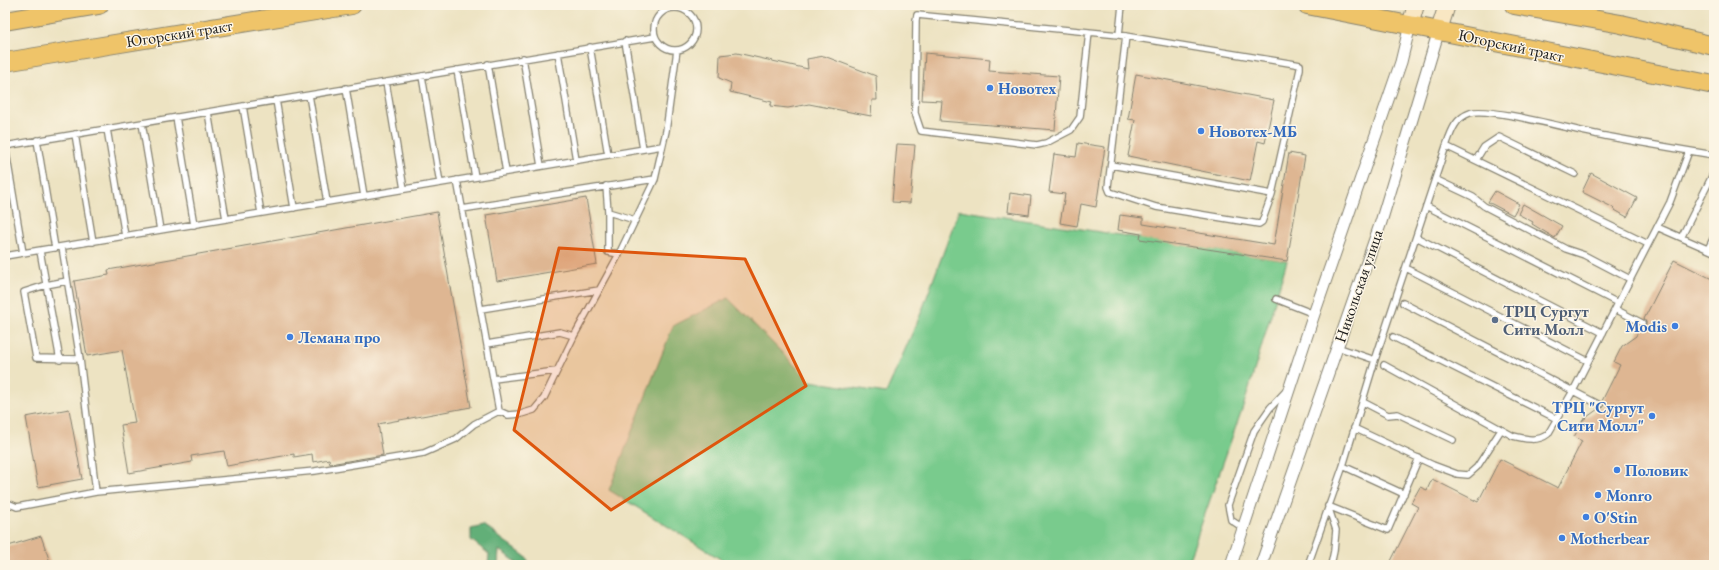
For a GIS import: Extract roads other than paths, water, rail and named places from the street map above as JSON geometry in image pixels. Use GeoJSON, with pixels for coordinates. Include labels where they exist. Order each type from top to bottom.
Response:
{"type":"FeatureCollection","features":[{"type":"Feature","properties":{"kind":"main road"},"geometry":{"type":"LineString","coordinates":[[5,21],[99,5]]}},
{"type":"Feature","properties":{"kind":"main road","name":"Югорский тракт"},"geometry":{"type":"LineString","coordinates":[[5,62],[352,5]]}},
{"type":"Feature","properties":{"kind":"main road","name":"Югорский тракт"},"geometry":{"type":"LineString","coordinates":[[1307,5],[1714,85]]}},
{"type":"Feature","properties":{"kind":"main road"},"geometry":{"type":"LineString","coordinates":[[1514,5],[1621,24],[1714,46]]}},
{"type":"Feature","properties":{"kind":"street","name":"Никольская улица"},"geometry":{"type":"LineString","coordinates":[[1231,565],[1242,528],[1400,62],[1416,5]]}},
{"type":"Feature","properties":{"kind":"street","name":"Никольская улица"},"geometry":{"type":"LineString","coordinates":[[1261,565],[1381,222],[1447,5]]}},
{"type":"Feature","properties":{"kind":"lane"},"geometry":{"type":"LineString","coordinates":[[1119,35],[1122,5]]}},
{"type":"Feature","properties":{"kind":"lane"},"geometry":{"type":"LineString","coordinates":[[682,7],[692,15],[695,21],[696,34],[689,45],[677,50],[664,47],[655,37],[655,24],[662,13],[674,8],[682,7]]}},
{"type":"Feature","properties":{"kind":"lane"},"geometry":{"type":"LineString","coordinates":[[1089,32],[1080,118],[1071,130],[1046,143],[1037,145],[921,132],[915,113],[917,15],[1089,32],[1119,35],[1126,36],[1300,65],[1272,194],[1264,220],[1259,224],[1156,207],[1110,192],[1108,187],[1126,36]]}},
{"type":"Feature","properties":{"kind":"lane"},"geometry":{"type":"LineString","coordinates":[[23,253],[5,146],[655,37]]}},
{"type":"Feature","properties":{"kind":"lane"},"geometry":{"type":"LineString","coordinates":[[625,42],[643,149]]}},
{"type":"Feature","properties":{"kind":"lane"},"geometry":{"type":"LineString","coordinates":[[590,47],[608,155]]}},
{"type":"Feature","properties":{"kind":"lane"},"geometry":{"type":"LineString","coordinates":[[499,411],[508,415],[521,414],[534,410],[544,398],[574,336],[619,254],[655,179],[666,131],[677,50]]}},
{"type":"Feature","properties":{"kind":"lane"},"geometry":{"type":"LineString","coordinates":[[558,53],[576,160]]}},
{"type":"Feature","properties":{"kind":"lane"},"geometry":{"type":"LineString","coordinates":[[523,58],[541,166]]}},
{"type":"Feature","properties":{"kind":"lane"},"geometry":{"type":"LineString","coordinates":[[488,64],[506,172]]}},
{"type":"Feature","properties":{"kind":"lane"},"geometry":{"type":"LineString","coordinates":[[457,70],[475,177]]}},
{"type":"Feature","properties":{"kind":"lane"},"geometry":{"type":"LineString","coordinates":[[422,76],[440,183]]}},
{"type":"Feature","properties":{"kind":"lane"},"geometry":{"type":"LineString","coordinates":[[386,82],[404,189]]}},
{"type":"Feature","properties":{"kind":"lane"},"geometry":{"type":"LineString","coordinates":[[346,88],[364,196]]}},
{"type":"Feature","properties":{"kind":"lane"},"geometry":{"type":"LineString","coordinates":[[309,95],[327,202]]}},
{"type":"Feature","properties":{"kind":"lane"},"geometry":{"type":"LineString","coordinates":[[276,100],[294,208]]}},
{"type":"Feature","properties":{"kind":"lane"},"geometry":{"type":"LineString","coordinates":[[243,106],[261,213]]}},
{"type":"Feature","properties":{"kind":"lane"},"geometry":{"type":"LineString","coordinates":[[208,112],[226,219]]}},
{"type":"Feature","properties":{"kind":"lane"},"geometry":{"type":"LineString","coordinates":[[1308,565],[1342,466],[1375,360],[1446,146],[1453,127],[1460,119],[1471,112],[1491,112],[1605,136],[1714,155]]}},
{"type":"Feature","properties":{"kind":"lane"},"geometry":{"type":"LineString","coordinates":[[176,117],[194,225]]}},
{"type":"Feature","properties":{"kind":"lane"},"geometry":{"type":"LineString","coordinates":[[142,123],[160,230]]}},
{"type":"Feature","properties":{"kind":"lane"},"geometry":{"type":"LineString","coordinates":[[107,129],[125,236]]}},
{"type":"Feature","properties":{"kind":"lane"},"geometry":{"type":"LineString","coordinates":[[74,134],[93,242]]}},
{"type":"Feature","properties":{"kind":"lane"},"geometry":{"type":"LineString","coordinates":[[1476,160],[1484,147],[1499,137],[1575,174]]}},
{"type":"Feature","properties":{"kind":"lane"},"geometry":{"type":"LineString","coordinates":[[37,140],[55,248]]}},
{"type":"Feature","properties":{"kind":"lane"},"geometry":{"type":"LineString","coordinates":[[5,256],[662,146]]}},
{"type":"Feature","properties":{"kind":"lane"},"geometry":{"type":"LineString","coordinates":[[1446,146],[1648,244]]}},
{"type":"Feature","properties":{"kind":"lane"},"geometry":{"type":"LineString","coordinates":[[1384,365],[1513,436],[1531,440],[1544,437],[1548,434],[1573,391],[1670,202],[1689,151]]}},
{"type":"Feature","properties":{"kind":"lane"},"geometry":{"type":"LineString","coordinates":[[1111,165],[1272,194]]}},
{"type":"Feature","properties":{"kind":"lane"},"geometry":{"type":"LineString","coordinates":[[1682,236],[1714,172]]}},
{"type":"Feature","properties":{"kind":"lane"},"geometry":{"type":"LineString","coordinates":[[462,209],[655,179]]}},
{"type":"Feature","properties":{"kind":"lane"},"geometry":{"type":"LineString","coordinates":[[1435,179],[1472,197],[1484,206],[1566,249],[1584,255],[1630,279]]}},
{"type":"Feature","properties":{"kind":"lane"},"geometry":{"type":"LineString","coordinates":[[457,180],[499,411]]}},
{"type":"Feature","properties":{"kind":"lane"},"geometry":{"type":"LineString","coordinates":[[606,186],[608,212],[608,252],[619,254]]}},
{"type":"Feature","properties":{"kind":"lane"},"geometry":{"type":"LineString","coordinates":[[1426,206],[1618,304]]}},
{"type":"Feature","properties":{"kind":"lane"},"geometry":{"type":"LineString","coordinates":[[608,212],[635,220]]}},
{"type":"Feature","properties":{"kind":"lane"},"geometry":{"type":"LineString","coordinates":[[1657,227],[1682,236],[1714,252]]}},
{"type":"Feature","properties":{"kind":"lane"},"geometry":{"type":"LineString","coordinates":[[1416,237],[1603,333]]}},
{"type":"Feature","properties":{"kind":"lane"},"geometry":{"type":"LineString","coordinates":[[1708,248],[1714,237]]}},
{"type":"Feature","properties":{"kind":"lane"},"geometry":{"type":"LineString","coordinates":[[62,247],[80,359],[96,492]]}},
{"type":"Feature","properties":{"kind":"lane"},"geometry":{"type":"LineString","coordinates":[[40,251],[60,360]]}},
{"type":"Feature","properties":{"kind":"lane"},"geometry":{"type":"LineString","coordinates":[[1406,268],[1588,361]]}},
{"type":"Feature","properties":{"kind":"lane"},"geometry":{"type":"LineString","coordinates":[[67,281],[46,285],[24,292],[36,358],[60,360],[80,359]]}},
{"type":"Feature","properties":{"kind":"lane"},"geometry":{"type":"LineString","coordinates":[[481,309],[599,290]]}},
{"type":"Feature","properties":{"kind":"lane"},"geometry":{"type":"LineString","coordinates":[[1276,299],[1314,314]]}},
{"type":"Feature","properties":{"kind":"lane"},"geometry":{"type":"LineString","coordinates":[[1403,303],[1600,405]]}},
{"type":"Feature","properties":{"kind":"lane"},"geometry":{"type":"LineString","coordinates":[[1615,309],[1642,323]]}},
{"type":"Feature","properties":{"kind":"lane"},"geometry":{"type":"LineString","coordinates":[[487,344],[560,332],[574,336]]}},
{"type":"Feature","properties":{"kind":"lane"},"geometry":{"type":"LineString","coordinates":[[1393,337],[1557,419]]}},
{"type":"Feature","properties":{"kind":"lane"},"geometry":{"type":"LineString","coordinates":[[1338,347],[1375,360]]}},
{"type":"Feature","properties":{"kind":"lane"},"geometry":{"type":"LineString","coordinates":[[494,379],[556,371]]}},
{"type":"Feature","properties":{"kind":"lane"},"geometry":{"type":"LineString","coordinates":[[1242,528],[1231,520],[1228,505],[1254,431],[1270,408],[1290,388]]}},
{"type":"Feature","properties":{"kind":"lane"},"geometry":{"type":"LineString","coordinates":[[1362,402],[1388,415],[1398,414],[1454,440]]}},
{"type":"Feature","properties":{"kind":"lane"},"geometry":{"type":"LineString","coordinates":[[5,502],[17,506],[96,492],[315,471],[424,453],[456,439],[474,424],[499,411]]}},
{"type":"Feature","properties":{"kind":"lane"},"geometry":{"type":"LineString","coordinates":[[1354,428],[1457,474],[1468,475],[1477,467],[1501,430]]}},
{"type":"Feature","properties":{"kind":"lane"},"geometry":{"type":"LineString","coordinates":[[1328,506],[1388,530],[1419,458]]}},
{"type":"Feature","properties":{"kind":"lane"},"geometry":{"type":"LineString","coordinates":[[1342,466],[1404,494]]}},
{"type":"Feature","properties":{"kind":"lane"},"geometry":{"type":"LineString","coordinates":[[1328,506],[1336,530],[1331,565]]}},
{"type":"Feature","properties":{"kind":"place","name":"Новотех"},"geometry":{"type":"Point","coordinates":[990,88]}},
{"type":"Feature","properties":{"kind":"place","name":"Новотех-МБ"},"geometry":{"type":"Point","coordinates":[1201,131]}},
{"type":"Feature","properties":{"kind":"place","name":"ТРЦ Сургут Сити Молл"},"geometry":{"type":"Point","coordinates":[1495,320]}},
{"type":"Feature","properties":{"kind":"place","name":"Modis"},"geometry":{"type":"Point","coordinates":[1675,326]}},
{"type":"Feature","properties":{"kind":"place","name":"Лемана про"},"geometry":{"type":"Point","coordinates":[290,337]}},
{"type":"Feature","properties":{"kind":"place","name":"ТРЦ \"Сургут Сити Молл\""},"geometry":{"type":"Point","coordinates":[1652,416]}},
{"type":"Feature","properties":{"kind":"place","name":"Половик"},"geometry":{"type":"Point","coordinates":[1617,470]}},
{"type":"Feature","properties":{"kind":"place","name":"Monro"},"geometry":{"type":"Point","coordinates":[1598,495]}},
{"type":"Feature","properties":{"kind":"place","name":"O'Stin"},"geometry":{"type":"Point","coordinates":[1586,517]}},
{"type":"Feature","properties":{"kind":"place","name":"Motherbear"},"geometry":{"type":"Point","coordinates":[1562,538]}}]}
